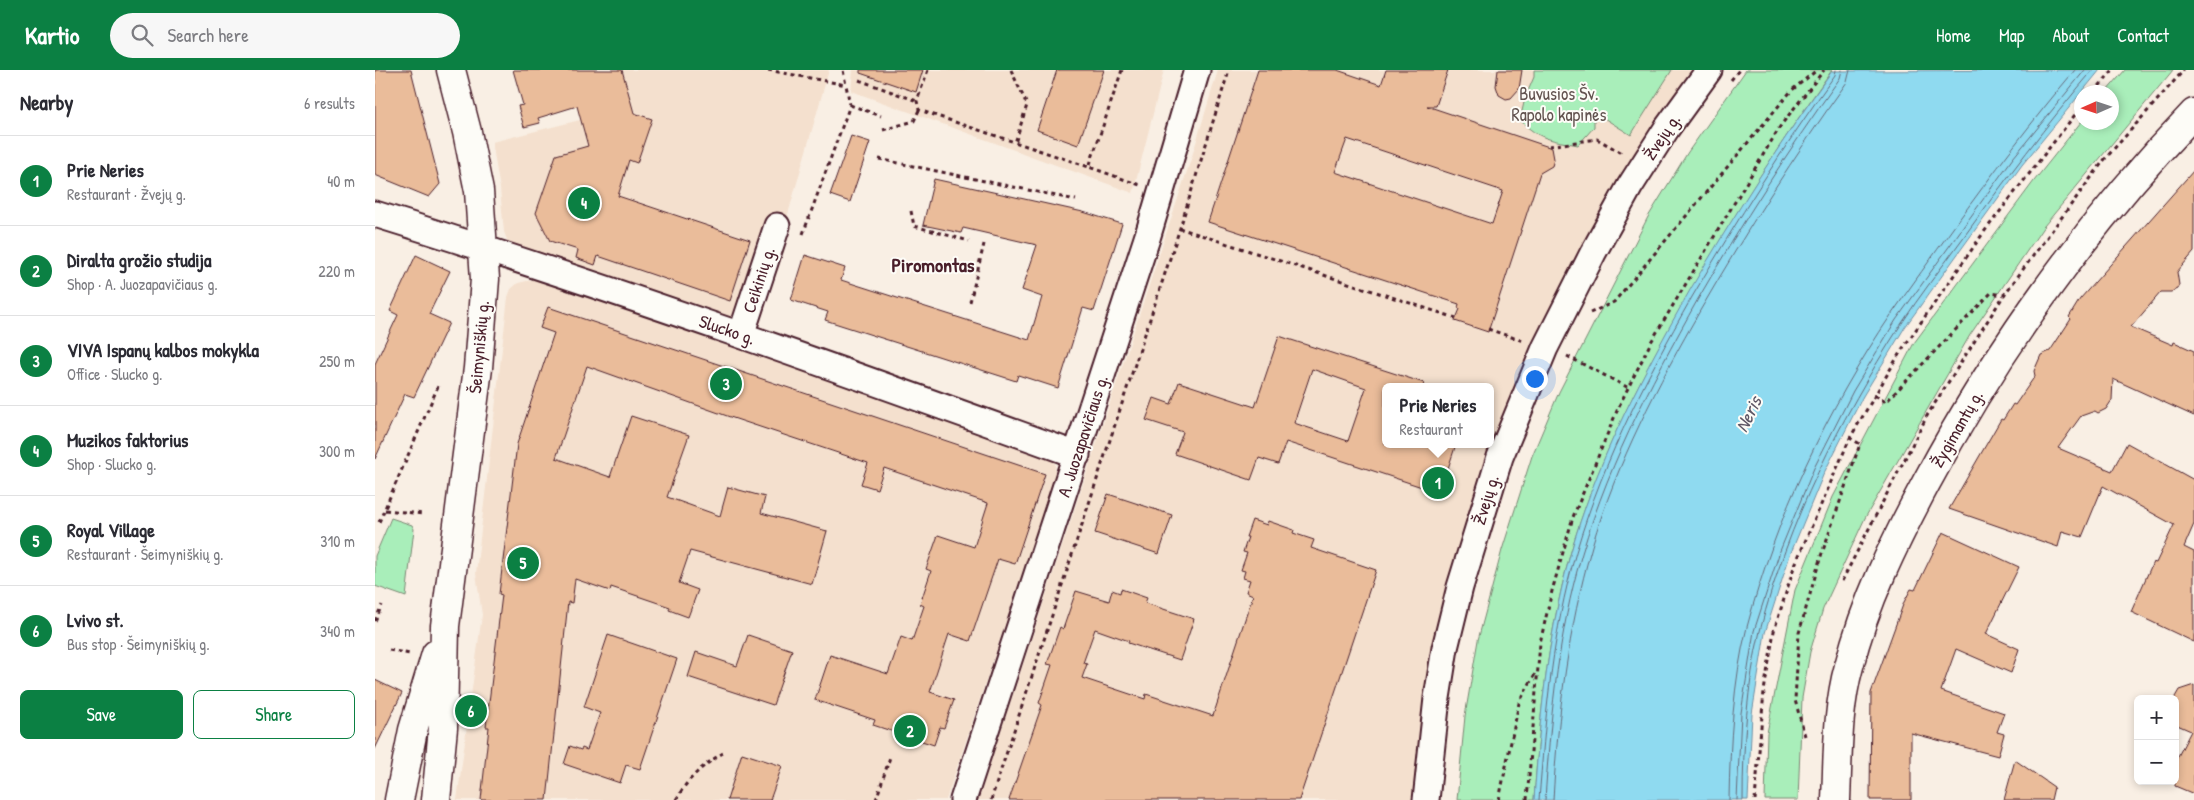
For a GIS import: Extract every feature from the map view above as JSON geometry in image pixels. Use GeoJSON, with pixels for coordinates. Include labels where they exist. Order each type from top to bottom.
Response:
{"type":"FeatureCollection","features":[{"type":"Feature","properties":{"kind":"main road","name":"Šeimyniškių g."},"geometry":{"type":"LineString","coordinates":[[436,800],[443,728],[445,626],[484,308],[483,247],[479,191],[467,132],[451,70]]}},
{"type":"Feature","properties":{"kind":"main road","name":"Žygimantų g."},"geometry":{"type":"LineString","coordinates":[[1836,800],[1842,700],[1849,666],[1883,568],[1908,517],[1947,443],[2044,292],[2106,212],[2194,114]]}},
{"type":"Feature","properties":{"kind":"main road","name":"Šeimyniškių g."},"geometry":{"type":"LineString","coordinates":[[399,800],[413,730],[445,626]]}},
{"type":"Feature","properties":{"kind":"street","name":"A. Juozapavičiaus g."},"geometry":{"type":"LineString","coordinates":[[963,800],[1153,219],[1197,70]]}},
{"type":"Feature","properties":{"kind":"street","name":"Žvejų g."},"geometry":{"type":"LineString","coordinates":[[1426,800],[1437,698],[1445,648],[1460,587],[1500,457],[1545,348],[1593,253],[1643,165],[1719,76]]}},
{"type":"Feature","properties":{"kind":"street","name":"Slucko g."},"geometry":{"type":"LineString","coordinates":[[375,214],[483,247],[741,335],[1077,455]]}},
{"type":"Feature","properties":{"kind":"street","name":"Ceikinių g."},"geometry":{"type":"LineString","coordinates":[[741,335],[777,226]]}},
{"type":"Feature","properties":{"kind":"path"},"geometry":{"type":"LineString","coordinates":[[768,70],[846,85]]}},
{"type":"Feature","properties":{"kind":"path"},"geometry":{"type":"LineString","coordinates":[[803,234],[850,105],[843,70]]}},
{"type":"Feature","properties":{"kind":"path"},"geometry":{"type":"LineString","coordinates":[[883,130],[914,121],[919,110],[917,101],[928,70]]}},
{"type":"Feature","properties":{"kind":"path"},"geometry":{"type":"LineString","coordinates":[[1011,70],[1027,105],[1015,143]]}},
{"type":"Feature","properties":{"kind":"path"},"geometry":{"type":"LineString","coordinates":[[1089,167],[1122,70]]}},
{"type":"Feature","properties":{"kind":"path"},"geometry":{"type":"LineString","coordinates":[[991,800],[1180,228],[1229,70]]}},
{"type":"Feature","properties":{"kind":"path"},"geometry":{"type":"LineString","coordinates":[[1719,76],[1739,70]]}},
{"type":"Feature","properties":{"kind":"path"},"geometry":{"type":"LineString","coordinates":[[1590,313],[1614,302],[1792,90],[1817,70]]}},
{"type":"Feature","properties":{"kind":"path"},"geometry":{"type":"LineString","coordinates":[[1527,800],[1540,643],[1552,590],[1573,517],[1627,387],[1651,342],[1781,125],[1824,70]]}},
{"type":"Feature","properties":{"kind":"path"},"geometry":{"type":"LineString","coordinates":[[2100,85],[2113,70]]}},
{"type":"Feature","properties":{"kind":"path"},"geometry":{"type":"LineString","coordinates":[[859,80],[917,101]]}},
{"type":"Feature","properties":{"kind":"path"},"geometry":{"type":"LineString","coordinates":[[850,105],[881,116]]}},
{"type":"Feature","properties":{"kind":"path"},"geometry":{"type":"LineString","coordinates":[[919,110],[1135,183]]}},
{"type":"Feature","properties":{"kind":"path"},"geometry":{"type":"LineString","coordinates":[[1755,800],[1764,690],[1774,631],[1793,567],[1851,438],[1901,351],[1984,232],[2074,117]]}},
{"type":"Feature","properties":{"kind":"path"},"geometry":{"type":"LineString","coordinates":[[1549,146],[1597,139],[1643,165]]}},
{"type":"Feature","properties":{"kind":"path"},"geometry":{"type":"LineString","coordinates":[[879,159],[1075,200]]}},
{"type":"Feature","properties":{"kind":"path"},"geometry":{"type":"LineString","coordinates":[[911,211],[914,226],[969,241]]}},
{"type":"Feature","properties":{"kind":"path"},"geometry":{"type":"LineString","coordinates":[[1153,219],[1456,318]]}},
{"type":"Feature","properties":{"kind":"path"},"geometry":{"type":"LineString","coordinates":[[970,302],[984,244]]}},
{"type":"Feature","properties":{"kind":"path"},"geometry":{"type":"LineString","coordinates":[[1875,395],[1886,402],[1991,293],[2004,295]]}},
{"type":"Feature","properties":{"kind":"path"},"geometry":{"type":"LineString","coordinates":[[1586,322],[1595,304]]}},
{"type":"Feature","properties":{"kind":"path"},"geometry":{"type":"LineString","coordinates":[[1489,329],[1545,348]]}},
{"type":"Feature","properties":{"kind":"path"},"geometry":{"type":"LineString","coordinates":[[1565,366],[1573,348]]}},
{"type":"Feature","properties":{"kind":"path"},"geometry":{"type":"LineString","coordinates":[[1569,357],[1627,387]]}},
{"type":"Feature","properties":{"kind":"path"},"geometry":{"type":"LineString","coordinates":[[379,522],[439,384]]}},
{"type":"Feature","properties":{"kind":"path"},"geometry":{"type":"LineString","coordinates":[[1805,736],[1795,700],[1799,633],[1820,558],[1860,444],[1851,438]]}},
{"type":"Feature","properties":{"kind":"path"},"geometry":{"type":"LineString","coordinates":[[385,510],[423,514]]}},
{"type":"Feature","properties":{"kind":"path"},"geometry":{"type":"LineString","coordinates":[[375,621],[382,605]]}},
{"type":"Feature","properties":{"kind":"path"},"geometry":{"type":"LineString","coordinates":[[389,650],[410,654]]}},
{"type":"Feature","properties":{"kind":"path"},"geometry":{"type":"LineString","coordinates":[[1499,800],[1519,703],[1537,671]]}},
{"type":"Feature","properties":{"kind":"path"},"geometry":{"type":"LineString","coordinates":[[675,800],[684,784],[708,762],[723,753]]}},
{"type":"Feature","properties":{"kind":"path"},"geometry":{"type":"LineString","coordinates":[[876,800],[890,757]]}},
{"type":"Feature","properties":{"kind":"shaded area"},"geometry":{"type":"Polygon","coordinates":[[[599,70],[829,70],[756,327],[521,255],[509,245],[504,232],[500,189],[492,142],[580,120],[574,98],[599,70]]]}},
{"type":"Feature","properties":{"kind":"shaded area"},"geometry":{"type":"Polygon","coordinates":[[[853,70],[1164,70],[1133,193],[851,91],[853,70]]]}},
{"type":"Feature","properties":{"kind":"shaded area"},"geometry":{"type":"Polygon","coordinates":[[[1218,70],[1701,70],[1523,382],[1420,800],[978,800],[1192,156],[1218,70]]]}},
{"type":"Feature","properties":{"kind":"shaded area"},"geometry":{"type":"Polygon","coordinates":[[[536,279],[1047,454],[1055,464],[1055,476],[946,800],[457,800],[482,615],[476,573],[508,297],[511,289],[518,283],[536,279]]]}},
{"type":"Feature","properties":{"kind":"green space","name":"Buvusios Šv. Rapolo kapinės"},"geometry":{"type":"Polygon","coordinates":[[[1534,70],[1672,70],[1631,135],[1594,112],[1594,127],[1578,145],[1546,138],[1533,132],[1520,120],[1525,98],[1534,77],[1534,70]]]}},
{"type":"Feature","properties":{"kind":"green space"},"geometry":{"type":"Polygon","coordinates":[[[1746,70],[1832,70],[1760,177],[1693,287],[1642,378],[1599,472],[1575,538],[1558,602],[1539,734],[1534,800],[1457,800],[1465,716],[1478,640],[1502,550],[1532,456],[1559,392],[1648,217],[1688,152],[1746,70]]]}},
{"type":"Feature","properties":{"kind":"green space"},"geometry":{"type":"Polygon","coordinates":[[[2125,70],[2173,70],[2044,226],[1970,335],[1865,518],[1823,609],[1810,652],[1802,698],[1798,800],[1765,800],[1767,733],[1795,590],[1833,497],[1914,343],[2034,181],[2075,130],[2119,130],[2119,85],[2112,85],[2125,70]]]}},
{"type":"Feature","properties":{"kind":"green space"},"geometry":{"type":"Polygon","coordinates":[[[391,518],[412,525],[414,529],[406,597],[375,586],[375,556],[391,518]]]}},
{"type":"Feature","properties":{"kind":"water","name":"Neris"},"geometry":{"type":"Polygon","coordinates":[[[2100,70],[2088,85],[2074,85],[2074,102],[2022,165],[1905,327],[1863,396],[1824,473],[1790,555],[1765,633],[1752,714],[1748,800],[1534,800],[1547,668],[1558,602],[1575,538],[1598,473],[1641,380],[1690,290],[1758,179],[1832,71],[2100,70]]]}},
{"type":"Feature","properties":{"kind":"building"},"geometry":{"type":"Polygon","coordinates":[[[375,70],[411,70],[440,184],[429,197],[375,175],[375,70]]]}},
{"type":"Feature","properties":{"kind":"building"},"geometry":{"type":"Polygon","coordinates":[[[513,70],[622,70],[634,113],[652,119],[637,163],[629,160],[618,196],[750,240],[730,301],[598,256],[595,265],[576,258],[578,250],[550,241],[536,213],[556,155],[588,146],[577,106],[538,118],[540,123],[524,127],[518,106],[523,105],[513,70]]]}},
{"type":"Feature","properties":{"kind":"building"},"geometry":{"type":"Polygon","coordinates":[[[860,70],[923,70],[916,92],[860,73],[860,70]]]}},
{"type":"Feature","properties":{"kind":"building"},"geometry":{"type":"Polygon","coordinates":[[[1057,70],[1104,70],[1078,145],[1037,130],[1057,70]]]}},
{"type":"Feature","properties":{"kind":"building"},"geometry":{"type":"Polygon","coordinates":[[[1258,70],[1337,70],[1381,85],[1386,70],[1448,70],[1436,106],[1427,106],[1552,148],[1554,159],[1552,166],[1540,173],[1488,332],[1455,321],[1460,309],[1458,308],[1459,304],[1208,222],[1258,70]],[[1347,139],[1335,172],[1492,224],[1503,191],[1347,139]]]}},
{"type":"Feature","properties":{"kind":"building"},"geometry":{"type":"Polygon","coordinates":[[[1498,70],[1522,70],[1519,89],[1511,98],[1506,99],[1499,95],[1496,86],[1498,70]]]}},
{"type":"Feature","properties":{"kind":"building"},"geometry":{"type":"Polygon","coordinates":[[[851,136],[870,142],[850,202],[830,195],[851,136]]]}},
{"type":"Feature","properties":{"kind":"building"},"geometry":{"type":"Polygon","coordinates":[[[2194,170],[2194,252],[2177,272],[2179,285],[2177,289],[2171,292],[2161,292],[2131,327],[2173,345],[2174,342],[2194,351],[2194,416],[2113,379],[2112,400],[2106,409],[2098,413],[2095,411],[2081,416],[2058,448],[2112,471],[2127,443],[2194,480],[2194,524],[2184,547],[2194,552],[2194,642],[2131,612],[2153,562],[2156,563],[2174,525],[2103,486],[2082,537],[2062,531],[2058,547],[1949,509],[2001,419],[2003,420],[2013,404],[2015,405],[2035,376],[2034,371],[2041,355],[2050,351],[2071,319],[2069,317],[2080,299],[2194,170]]]}},
{"type":"Feature","properties":{"kind":"building"},"geometry":{"type":"Polygon","coordinates":[[[934,179],[1083,212],[1122,224],[1094,311],[1083,308],[1058,388],[1018,375],[1016,381],[825,320],[828,312],[791,300],[805,255],[845,268],[841,280],[1029,340],[1042,297],[1022,290],[1037,245],[963,228],[961,233],[923,225],[934,179]]]}},
{"type":"Feature","properties":{"kind":"building"},"geometry":{"type":"Polygon","coordinates":[[[416,255],[450,271],[429,314],[449,323],[414,397],[405,394],[375,459],[375,364],[398,315],[390,311],[416,255]]]}},
{"type":"Feature","properties":{"kind":"building"},"geometry":{"type":"Polygon","coordinates":[[[548,307],[1045,474],[1015,564],[998,559],[970,641],[949,634],[930,692],[954,700],[944,728],[940,727],[934,745],[873,725],[875,720],[815,700],[830,655],[888,674],[901,637],[912,641],[924,606],[920,604],[931,571],[926,569],[938,535],[974,547],[988,503],[884,468],[877,489],[861,484],[868,463],[730,417],[587,366],[556,458],[610,477],[631,416],[689,435],[667,497],[720,516],[728,487],[765,497],[761,513],[827,531],[812,584],[690,551],[679,583],[698,590],[688,617],[669,610],[670,607],[611,587],[610,591],[575,579],[572,603],[568,602],[547,800],[481,800],[489,727],[486,727],[502,595],[499,594],[517,444],[554,333],[540,328],[548,307]]]}},
{"type":"Feature","properties":{"kind":"building"},"geometry":{"type":"Polygon","coordinates":[[[1279,336],[1424,383],[1382,383],[1382,448],[1455,448],[1440,493],[1286,442],[1278,464],[1259,458],[1251,480],[1175,454],[1183,432],[1146,420],[1154,398],[1171,404],[1179,382],[1255,407],[1279,336]],[[1312,369],[1294,423],[1348,441],[1366,388],[1312,369]]]}},
{"type":"Feature","properties":{"kind":"building"},"geometry":{"type":"Polygon","coordinates":[[[1108,494],[1172,515],[1159,554],[1095,533],[1108,494]]]}},
{"type":"Feature","properties":{"kind":"building"},"geometry":{"type":"Polygon","coordinates":[[[1252,520],[1267,525],[1268,521],[1294,530],[1293,533],[1314,540],[1311,548],[1376,570],[1299,800],[1009,800],[1042,705],[1039,703],[1052,665],[1047,664],[1060,627],[1063,629],[1076,591],[1109,601],[1112,590],[1120,593],[1121,589],[1147,598],[1145,603],[1194,619],[1180,660],[1128,643],[1129,641],[1095,629],[1083,663],[1087,664],[1082,678],[1145,699],[1146,694],[1213,716],[1253,595],[1246,592],[1250,580],[1243,578],[1245,571],[1241,570],[1247,553],[1243,552],[1248,537],[1246,537],[1252,520]]]}},
{"type":"Feature","properties":{"kind":"building"},"geometry":{"type":"Polygon","coordinates":[[[1943,532],[2019,567],[1986,634],[2019,649],[2011,673],[1956,649],[1941,691],[2004,713],[1997,732],[2004,734],[1998,756],[1911,733],[1911,800],[1870,800],[1871,693],[1904,602],[1911,589],[1915,590],[1943,532]]]}},
{"type":"Feature","properties":{"kind":"building"},"geometry":{"type":"Polygon","coordinates":[[[608,635],[677,659],[640,769],[626,765],[620,783],[564,764],[570,746],[587,750],[600,713],[584,707],[608,635]]]}},
{"type":"Feature","properties":{"kind":"building"},"geometry":{"type":"Polygon","coordinates":[[[748,635],[792,650],[773,705],[688,677],[696,652],[737,666],[748,635]]]}},
{"type":"Feature","properties":{"kind":"building"},"geometry":{"type":"Polygon","coordinates":[[[375,680],[402,693],[375,749],[375,680]]]}},
{"type":"Feature","properties":{"kind":"building"},"geometry":{"type":"Polygon","coordinates":[[[2194,685],[2194,794],[2175,786],[2179,785],[2179,754],[2191,731],[2179,726],[2179,695],[2176,695],[2179,690],[2194,685]]]}},
{"type":"Feature","properties":{"kind":"building"},"geometry":{"type":"Polygon","coordinates":[[[742,753],[782,766],[770,800],[727,800],[742,753]]]}},
{"type":"Feature","properties":{"kind":"building"},"geometry":{"type":"Polygon","coordinates":[[[2015,760],[2054,787],[2051,800],[2004,800],[2015,760]]]}},
{"type":"Feature","properties":{"kind":"place","name":"Muzikos faktorius"},"geometry":{"type":"Point","coordinates":[584,203]}},
{"type":"Feature","properties":{"kind":"place","name":"VIVA Ispanų kalbos mokykla"},"geometry":{"type":"Point","coordinates":[726,384]}},
{"type":"Feature","properties":{"kind":"place","name":"Prie Neries"},"geometry":{"type":"Point","coordinates":[1438,483]}},
{"type":"Feature","properties":{"kind":"place","name":"Royal Village"},"geometry":{"type":"Point","coordinates":[523,563]}},
{"type":"Feature","properties":{"kind":"place","name":"Lvivo st."},"geometry":{"type":"Point","coordinates":[471,711]}},
{"type":"Feature","properties":{"kind":"place","name":"Diralta grožio studija"},"geometry":{"type":"Point","coordinates":[910,731]}},
{"type":"Feature","properties":{"kind":"district","name":"Piromontas"},"geometry":{"type":"Point","coordinates":[933,265]}}]}
